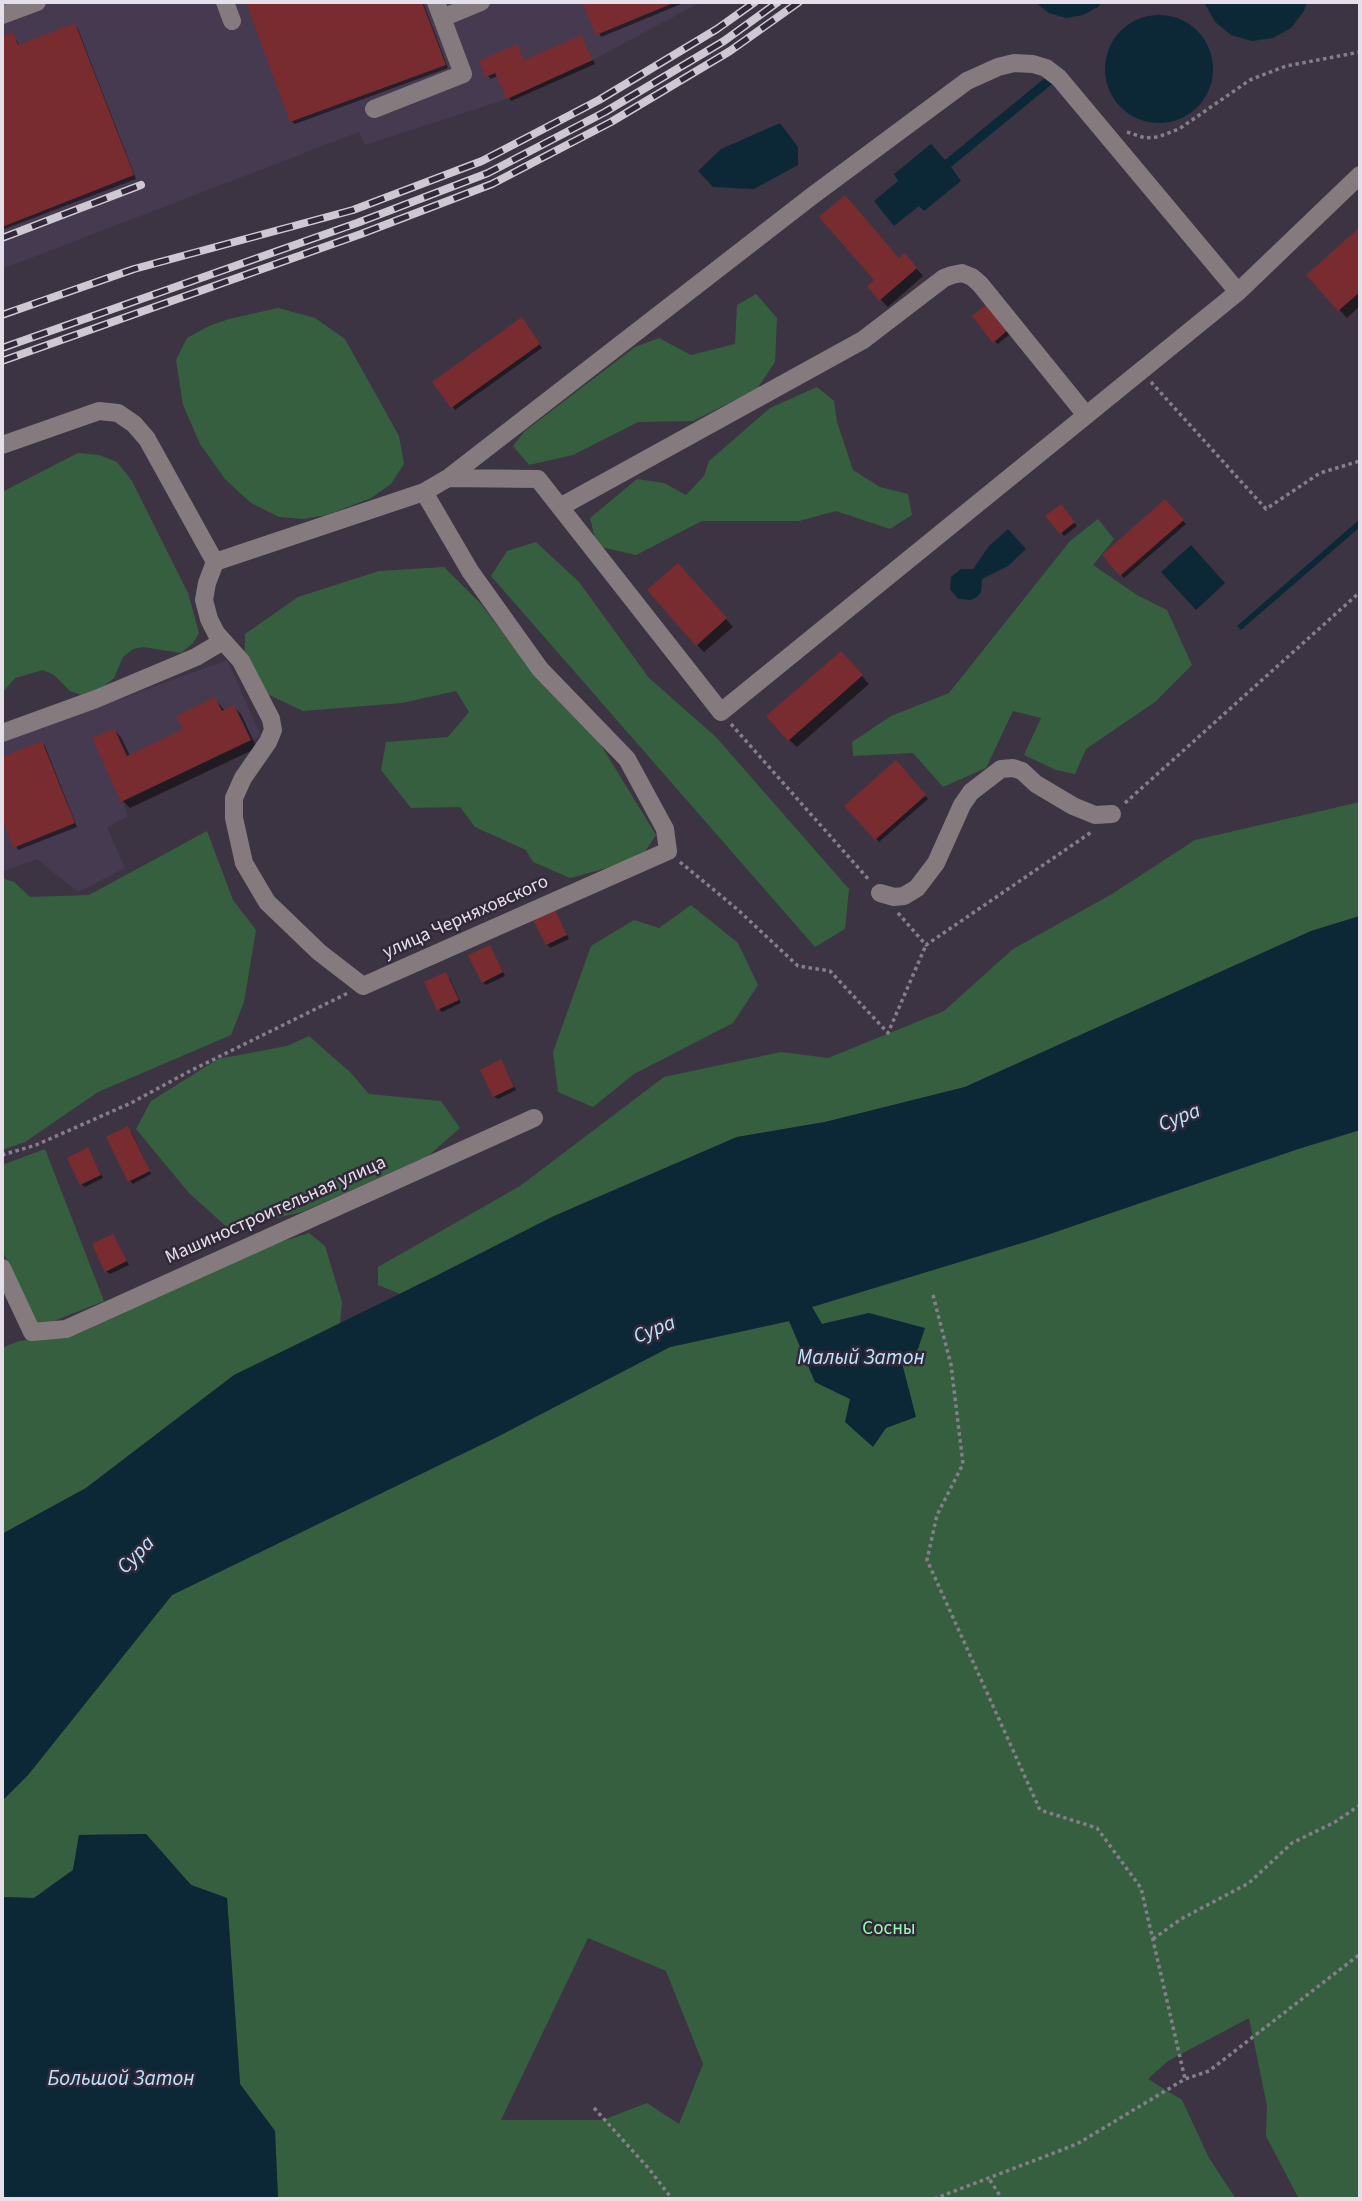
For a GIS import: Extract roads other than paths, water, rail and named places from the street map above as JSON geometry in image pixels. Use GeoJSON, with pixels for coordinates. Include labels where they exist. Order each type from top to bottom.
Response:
{"type":"FeatureCollection","features":[{"type":"Feature","properties":{"kind":"street"},"geometry":{"type":"LineString","coordinates":[[2,16],[37,2]]}},
{"type":"Feature","properties":{"kind":"street"},"geometry":{"type":"LineString","coordinates":[[225,2],[232,21]]}},
{"type":"Feature","properties":{"kind":"street"},"geometry":{"type":"LineString","coordinates":[[374,109],[463,74],[439,10],[481,2]]}},
{"type":"Feature","properties":{"kind":"street"},"geometry":{"type":"LineString","coordinates":[[2,733],[96,699],[196,657],[223,641],[209,619],[204,600],[206,583],[215,562],[424,492],[448,478],[812,196],[967,81],[998,67],[1014,63],[1032,64],[1046,68],[1059,78],[1238,292]]}},
{"type":"Feature","properties":{"kind":"street"},"geometry":{"type":"LineString","coordinates":[[448,478],[538,479],[721,712],[1238,292],[1360,175]]}},
{"type":"Feature","properties":{"kind":"street"},"geometry":{"type":"LineString","coordinates":[[560,507],[863,340],[944,278],[962,273],[980,284],[1086,415]]}},
{"type":"Feature","properties":{"kind":"street"},"geometry":{"type":"LineString","coordinates":[[2,445],[99,411],[118,413],[134,424],[147,439],[215,562]]}},
{"type":"Feature","properties":{"kind":"street","name":"улица Черняховского"},"geometry":{"type":"LineString","coordinates":[[223,641],[241,661],[271,719],[272,730],[268,742],[243,778],[234,798],[234,818],[244,863],[268,902],[319,952],[363,986],[668,851],[665,829],[627,760],[540,669],[470,571],[424,492]]}},
{"type":"Feature","properties":{"kind":"street"},"geometry":{"type":"LineString","coordinates":[[880,893],[894,897],[904,896],[917,888],[936,863],[971,792],[1000,769],[1013,768],[1022,771],[1036,784],[1073,806],[1095,815],[1112,814]]}},
{"type":"Feature","properties":{"kind":"street","name":"Машиностроительная улица"},"geometry":{"type":"LineString","coordinates":[[2,1268],[32,1332],[66,1329],[534,1118]]}},
{"type":"Feature","properties":{"kind":"water"},"geometry":{"type":"Polygon","coordinates":[[[1035,2],[1102,2],[1083,15],[1066,18],[1049,13],[1035,2]]]}},
{"type":"Feature","properties":{"kind":"water"},"geometry":{"type":"Polygon","coordinates":[[[1204,2],[1307,2],[1304,11],[1291,28],[1273,38],[1252,41],[1231,35],[1215,22],[1204,2]]]}},
{"type":"Feature","properties":{"kind":"water"},"geometry":{"type":"Polygon","coordinates":[[[1159,15],[1180,19],[1197,31],[1209,48],[1213,69],[1209,90],[1197,107],[1180,119],[1159,123],[1138,119],[1121,107],[1109,90],[1105,69],[1109,48],[1121,31],[1138,19],[1159,15]]]}},
{"type":"Feature","properties":{"kind":"water"},"geometry":{"type":"Polygon","coordinates":[[[1046,77],[1052,84],[951,167],[961,181],[924,211],[919,206],[894,226],[874,201],[898,181],[894,174],[931,144],[945,160],[1046,77]]]}},
{"type":"Feature","properties":{"kind":"water"},"geometry":{"type":"Polygon","coordinates":[[[780,123],[798,147],[798,165],[754,189],[713,187],[698,171],[721,149],[780,123]]]}},
{"type":"Feature","properties":{"kind":"water"},"geometry":{"type":"Polygon","coordinates":[[[1360,519],[1360,527],[1241,630],[1237,626],[1360,519]]]}},
{"type":"Feature","properties":{"kind":"water"},"geometry":{"type":"Polygon","coordinates":[[[1008,529],[1026,549],[1008,566],[982,579],[981,592],[977,597],[971,600],[958,599],[950,589],[951,577],[961,569],[973,569],[989,546],[1008,529]]]}},
{"type":"Feature","properties":{"kind":"water"},"geometry":{"type":"Polygon","coordinates":[[[1191,545],[1225,583],[1196,610],[1161,572],[1191,545]]]}},
{"type":"Feature","properties":{"kind":"water"},"geometry":{"type":"Polygon","coordinates":[[[1360,916],[1360,1130],[1038,1238],[812,1307],[822,1324],[869,1313],[925,1328],[918,1349],[902,1363],[916,1417],[886,1428],[873,1447],[845,1422],[850,1399],[815,1382],[789,1321],[670,1347],[497,1437],[172,1595],[28,1775],[2,1801],[2,1534],[86,1488],[234,1375],[554,1216],[737,1137],[825,1122],[965,1087],[1311,931],[1360,916]]]}},
{"type":"Feature","properties":{"kind":"water","name":"Большой Затон"},"geometry":{"type":"Polygon","coordinates":[[[146,1834],[191,1885],[227,1898],[240,2084],[275,2131],[278,2199],[2,2199],[2,1897],[34,1898],[73,1870],[79,1835],[146,1834]]]}},
{"type":"Feature","properties":{"kind":"railway"},"geometry":{"type":"LineString","coordinates":[[2,315],[134,269],[353,210],[482,161],[599,100],[717,29],[755,2]]}},
{"type":"Feature","properties":{"kind":"railway"},"geometry":{"type":"LineString","coordinates":[[2,348],[357,223],[488,173],[605,112],[724,41],[778,2]]}},
{"type":"Feature","properties":{"kind":"railway"},"geometry":{"type":"LineString","coordinates":[[2,361],[361,234],[492,184],[611,122],[730,51],[799,2]]}},
{"type":"Feature","properties":{"kind":"railway"},"geometry":{"type":"LineString","coordinates":[[2,238],[141,185]]}},
{"type":"Feature","properties":{"kind":"water label","name":"Сура"},"geometry":{"type":"Point","coordinates":[1180,1119]}},
{"type":"Feature","properties":{"kind":"water label","name":"Сура"},"geometry":{"type":"Point","coordinates":[655,1331]}},
{"type":"Feature","properties":{"kind":"water label","name":"Малый Затон"},"geometry":{"type":"Point","coordinates":[861,1359]}},
{"type":"Feature","properties":{"kind":"water label","name":"Сура"},"geometry":{"type":"Point","coordinates":[137,1556]}},
{"type":"Feature","properties":{"kind":"park label","name":"Сосны"},"geometry":{"type":"Point","coordinates":[889,1930]}}]}
